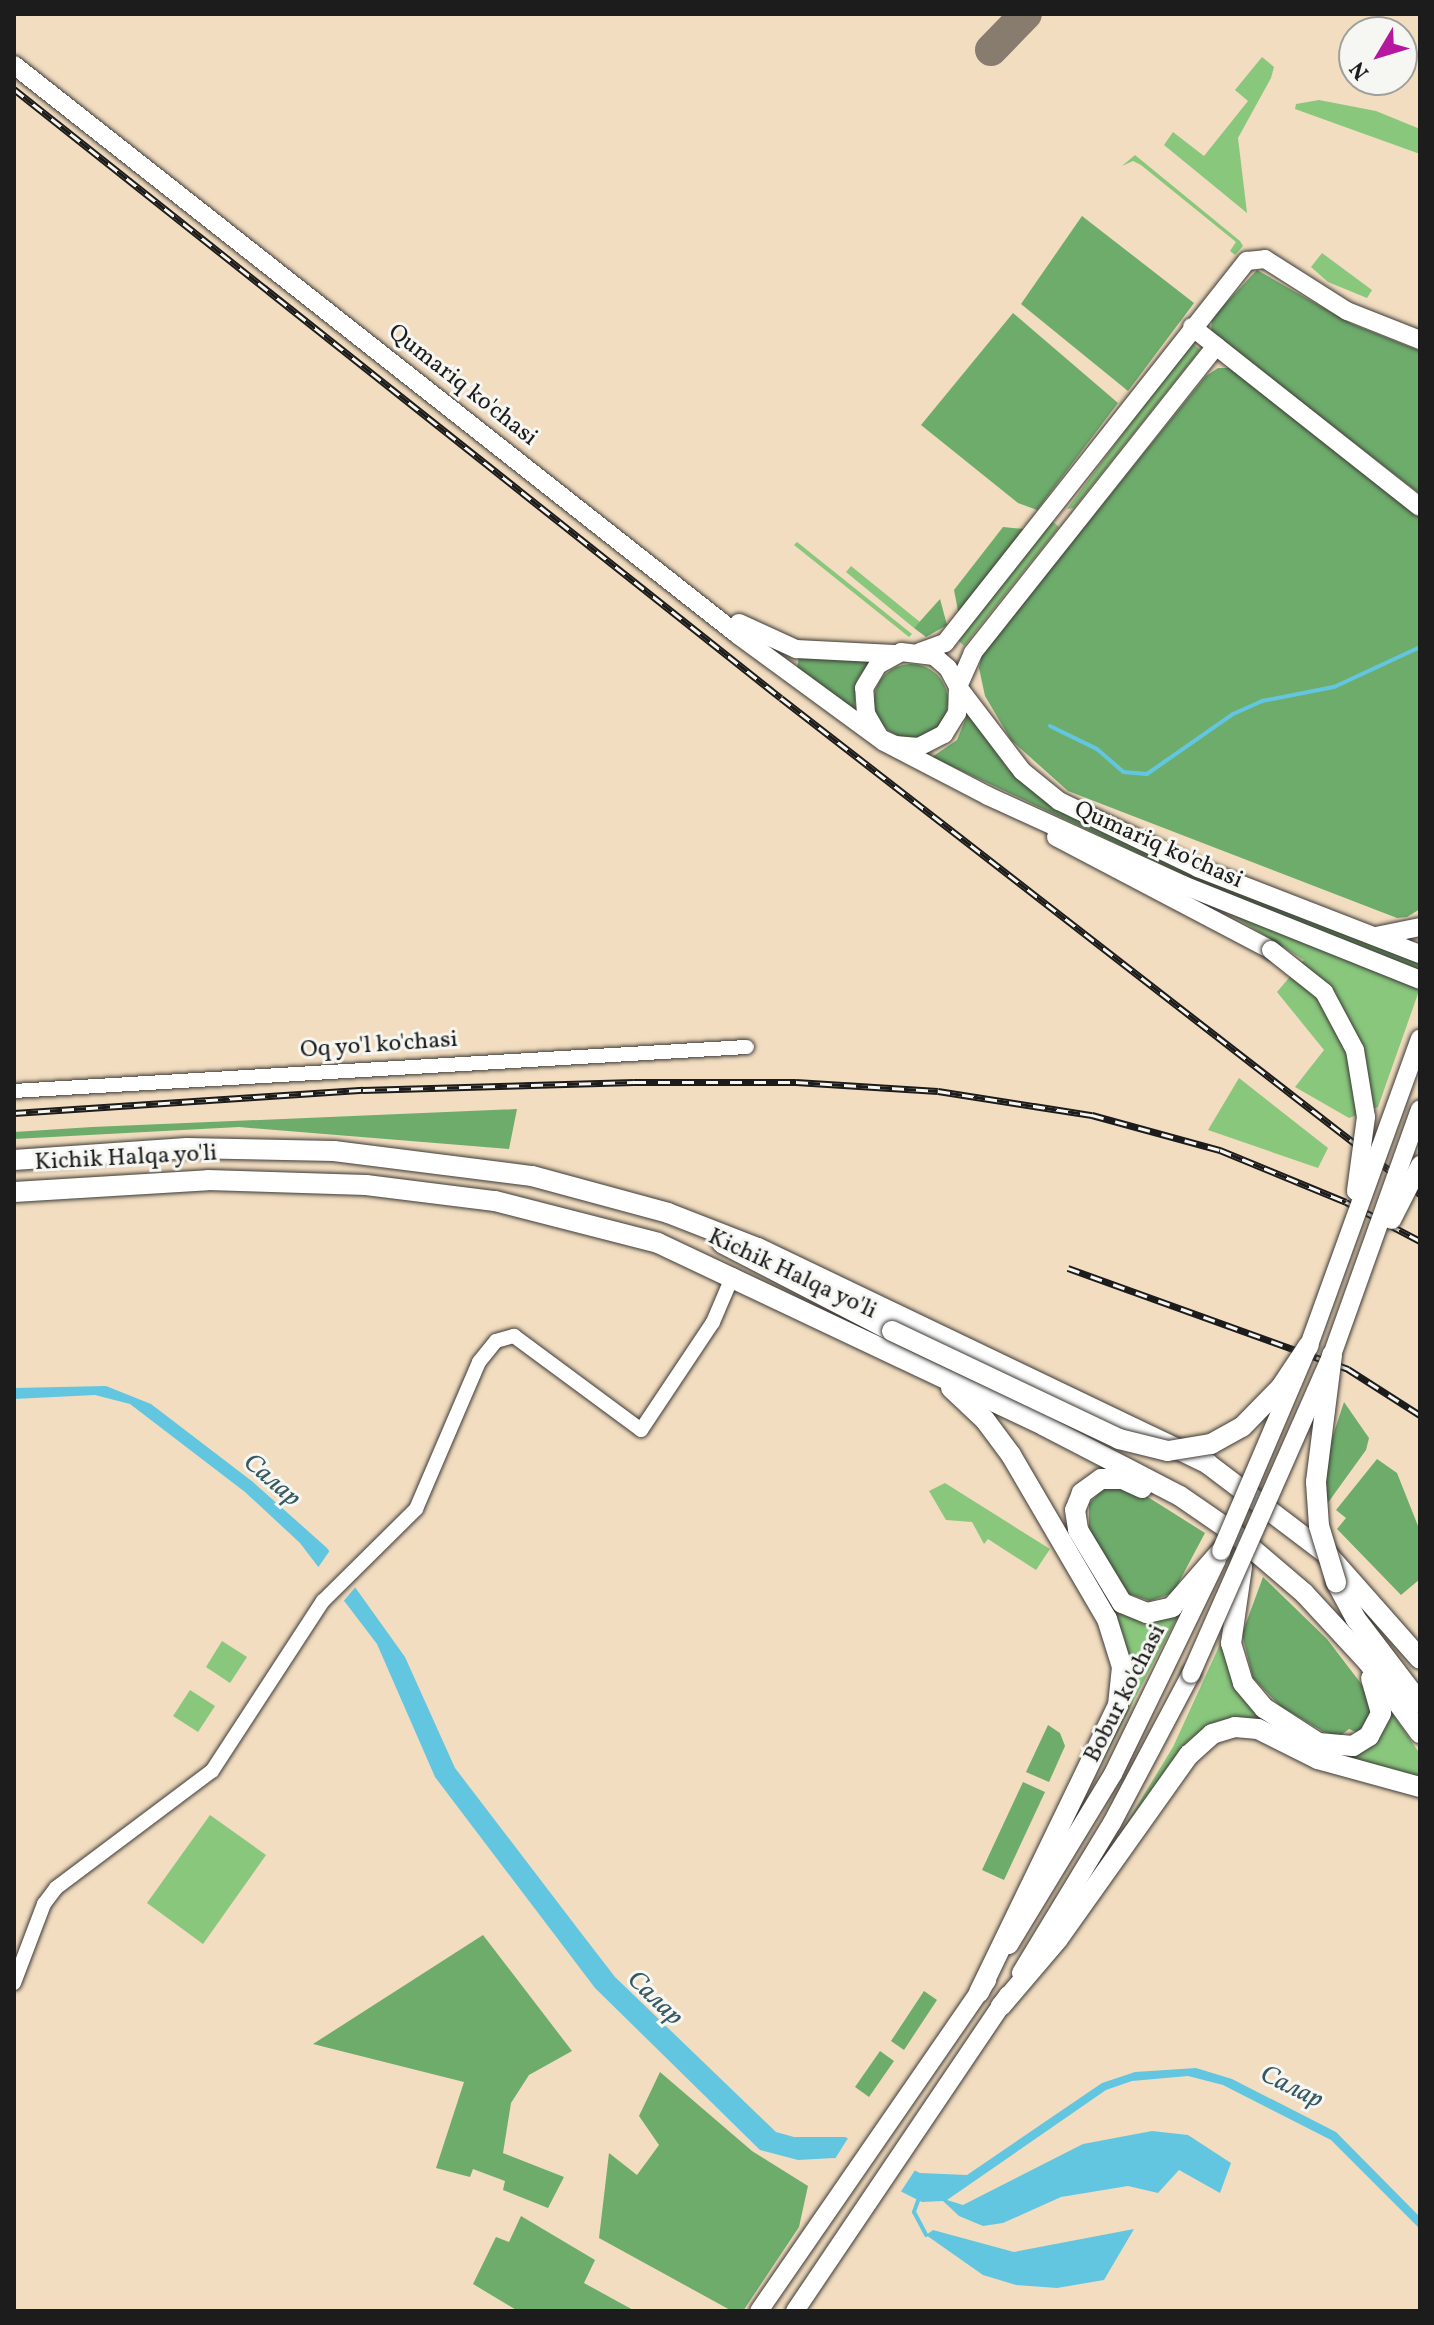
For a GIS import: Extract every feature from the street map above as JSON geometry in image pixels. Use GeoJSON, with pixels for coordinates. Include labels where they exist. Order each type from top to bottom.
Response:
{"type":"FeatureCollection","features":[{"type":"Feature","properties":{"kind":"highway","name":"Kichik Halqa yo'li"},"geometry":{"type":"LineString","coordinates":[[14,1160],[224,1148],[381,1155],[551,1179],[689,1222],[1208,1464],[1319,1547],[1420,1659]]}},
{"type":"Feature","properties":{"kind":"highway","name":"Kichik Halqa yo'li"},"geometry":{"type":"LineString","coordinates":[[14,1192],[246,1179],[417,1190],[587,1221],[658,1243],[733,1275],[929,1369],[1153,1481],[1235,1534],[1330,1619],[1420,1733]]}},
{"type":"Feature","properties":{"kind":"highway"},"geometry":{"type":"LineString","coordinates":[[733,1275],[744,1249],[892,1331],[1119,1439],[1161,1451],[1199,1448],[1242,1427],[1281,1387],[1309,1345]]}},
{"type":"Feature","properties":{"kind":"highway"},"geometry":{"type":"LineString","coordinates":[[1332,1355],[1316,1482],[1322,1540],[1356,1619],[1420,1703]]}},
{"type":"Feature","properties":{"kind":"highway"},"geometry":{"type":"LineString","coordinates":[[929,1369],[1002,1440],[1107,1619],[1122,1667],[1118,1705],[979,1992]]}},
{"type":"Feature","properties":{"kind":"highway"},"geometry":{"type":"LineString","coordinates":[[1221,1551],[1176,1605],[1157,1612],[1134,1610],[1111,1591],[1078,1530],[1079,1498],[1094,1482],[1123,1479],[1235,1534]]}},
{"type":"Feature","properties":{"kind":"highway"},"geometry":{"type":"LineString","coordinates":[[1243,1562],[1230,1635],[1243,1683],[1270,1713],[1318,1743],[1348,1747],[1375,1730],[1381,1701],[1330,1619]]}},
{"type":"Feature","properties":{"kind":"highway"},"geometry":{"type":"LineString","coordinates":[[1001,2006],[1058,1939],[1189,1755],[1212,1734],[1235,1727],[1258,1729],[1318,1759],[1420,1787]]}},
{"type":"Feature","properties":{"kind":"main road","name":"Qumariq ko'chasi"},"geometry":{"type":"LineString","coordinates":[[14,53],[743,626],[796,649],[894,654],[920,652],[941,661],[1022,771],[1059,801],[1198,868],[1420,954]]}},
{"type":"Feature","properties":{"kind":"main road","name":"Qumariq ko'chasi"},"geometry":{"type":"LineString","coordinates":[[14,65],[738,635],[884,742],[988,796],[1183,885],[1420,980]]}},
{"type":"Feature","properties":{"kind":"main road"},"geometry":{"type":"LineString","coordinates":[[920,652],[945,643],[1244,263],[1259,257],[1347,311],[1420,340]]}},
{"type":"Feature","properties":{"kind":"main road"},"geometry":{"type":"LineString","coordinates":[[1192,327],[1420,507]]}},
{"type":"Feature","properties":{"kind":"main road"},"geometry":{"type":"LineString","coordinates":[[894,654],[873,669],[863,696],[869,723],[884,742],[911,747],[936,740],[955,720],[958,687],[973,653],[1216,346]]}},
{"type":"Feature","properties":{"kind":"main road"},"geometry":{"type":"LineString","coordinates":[[1050,508],[1073,526]]}},
{"type":"Feature","properties":{"kind":"main road"},"geometry":{"type":"LineString","coordinates":[[988,796],[1083,854],[1278,954],[1313,980],[1338,1012],[1360,1066],[1366,1117],[1359,1176],[1336,1272]]}},
{"type":"Feature","properties":{"kind":"main road"},"geometry":{"type":"LineString","coordinates":[[1368,936],[1420,927]]}},
{"type":"Feature","properties":{"kind":"main road","name":"Bobur ko'chasi"},"geometry":{"type":"LineString","coordinates":[[759,2311],[979,1992],[1093,1810],[1169,1663],[1221,1551],[1309,1345],[1420,1038]]}},
{"type":"Feature","properties":{"kind":"main road","name":"Bobur ko'chasi"},"geometry":{"type":"LineString","coordinates":[[795,2311],[1001,2006],[1112,1823],[1191,1674],[1332,1355],[1420,1109]]}},
{"type":"Feature","properties":{"kind":"main road"},"geometry":{"type":"LineString","coordinates":[[1360,1283],[1420,1165]]}},
{"type":"Feature","properties":{"kind":"main road"},"geometry":{"type":"LineString","coordinates":[[818,2223],[836,2222],[843,2240]]}},
{"type":"Feature","properties":{"kind":"street","name":"Oq yo'l ko'chasi"},"geometry":{"type":"LineString","coordinates":[[14,1091],[747,1047]]}},
{"type":"Feature","properties":{"kind":"street"},"geometry":{"type":"LineString","coordinates":[[14,1983],[49,1897],[80,1867],[176,1802],[212,1771],[328,1595],[351,1569],[390,1539],[422,1499],[479,1362],[496,1341],[514,1336],[641,1430],[713,1322],[733,1275]]}},
{"type":"Feature","properties":{"kind":"green space"},"geometry":{"type":"Polygon","coordinates":[[[1262,57],[1274,67],[1271,78],[1238,138],[1247,213],[1164,145],[1173,132],[1204,156],[1248,101],[1235,90],[1262,57]]]}},
{"type":"Feature","properties":{"kind":"green space"},"geometry":{"type":"Polygon","coordinates":[[[1319,100],[1376,111],[1420,129],[1420,154],[1295,109],[1296,104],[1319,100]]]}},
{"type":"Feature","properties":{"kind":"green space"},"geometry":{"type":"Polygon","coordinates":[[[1135,155],[1240,241],[1243,246],[1235,255],[1230,251],[1236,242],[1141,165],[1133,161],[1122,166],[1135,155]]]}},
{"type":"Feature","properties":{"kind":"green space"},"geometry":{"type":"Polygon","coordinates":[[[1082,216],[1194,303],[1128,391],[1021,304],[1082,216]]]}},
{"type":"Feature","properties":{"kind":"green space"},"geometry":{"type":"Polygon","coordinates":[[[1322,253],[1372,290],[1367,298],[1328,282],[1311,267],[1322,253]]]}},
{"type":"Feature","properties":{"kind":"green space"},"geometry":{"type":"Polygon","coordinates":[[[1257,270],[1352,324],[1420,351],[1420,494],[1211,332],[1212,318],[1257,270]]]}},
{"type":"Feature","properties":{"kind":"green space"},"geometry":{"type":"Polygon","coordinates":[[[1013,313],[1118,403],[1037,510],[1018,503],[921,425],[1013,313]]]}},
{"type":"Feature","properties":{"kind":"green space"},"geometry":{"type":"Polygon","coordinates":[[[1191,342],[1200,350],[1074,508],[1067,509],[1191,342]]]}},
{"type":"Feature","properties":{"kind":"green space"},"geometry":{"type":"Polygon","coordinates":[[[1218,368],[1231,368],[1420,516],[1420,909],[1407,917],[1397,918],[1068,791],[1011,740],[985,696],[979,668],[982,654],[1206,376],[1218,368]]]}},
{"type":"Feature","properties":{"kind":"green space"},"geometry":{"type":"Polygon","coordinates":[[[1052,521],[1059,527],[964,646],[957,639],[1052,521]]]}},
{"type":"Feature","properties":{"kind":"green space"},"geometry":{"type":"Polygon","coordinates":[[[1003,527],[1024,529],[959,616],[954,590],[1003,527]]]}},
{"type":"Feature","properties":{"kind":"green space"},"geometry":{"type":"Polygon","coordinates":[[[797,542],[912,634],[909,637],[794,545],[797,542]]]}},
{"type":"Feature","properties":{"kind":"green space"},"geometry":{"type":"Polygon","coordinates":[[[851,566],[920,622],[914,628],[846,572],[851,566]]]}},
{"type":"Feature","properties":{"kind":"green space"},"geometry":{"type":"Polygon","coordinates":[[[940,599],[947,625],[926,637],[914,628],[940,599]]]}},
{"type":"Feature","properties":{"kind":"green space"},"geometry":{"type":"Polygon","coordinates":[[[799,657],[872,659],[857,680],[854,710],[797,668],[799,657]]]}},
{"type":"Feature","properties":{"kind":"green space"},"geometry":{"type":"Polygon","coordinates":[[[911,664],[925,667],[937,675],[945,687],[948,701],[945,715],[937,727],[925,735],[911,738],[897,735],[885,727],[877,715],[874,701],[877,687],[885,675],[897,667],[911,664]]]}},
{"type":"Feature","properties":{"kind":"green space"},"geometry":{"type":"Polygon","coordinates":[[[968,713],[1008,769],[1054,808],[1235,891],[1420,963],[1420,971],[1229,896],[932,757],[957,740],[968,713]]]}},
{"type":"Feature","properties":{"kind":"green space"},"geometry":{"type":"Polygon","coordinates":[[[1216,905],[1420,988],[1378,1107],[1349,1118],[1295,1087],[1324,1050],[1277,992],[1304,960],[1216,905]]]}},
{"type":"Feature","properties":{"kind":"green space"},"geometry":{"type":"Polygon","coordinates":[[[1239,1078],[1328,1148],[1318,1168],[1208,1130],[1239,1078]]]}},
{"type":"Feature","properties":{"kind":"green space"},"geometry":{"type":"Polygon","coordinates":[[[517,1109],[509,1149],[239,1127],[14,1139],[14,1132],[92,1127],[517,1109]]]}},
{"type":"Feature","properties":{"kind":"green space"},"geometry":{"type":"Polygon","coordinates":[[[1344,1402],[1369,1438],[1366,1450],[1322,1511],[1311,1502],[1344,1402]]]}},
{"type":"Feature","properties":{"kind":"green space"},"geometry":{"type":"Polygon","coordinates":[[[1377,1459],[1397,1473],[1420,1531],[1420,1579],[1401,1595],[1337,1529],[1346,1518],[1336,1510],[1377,1459]]]}},
{"type":"Feature","properties":{"kind":"green space"},"geometry":{"type":"Polygon","coordinates":[[[945,1483],[1050,1549],[1036,1570],[988,1539],[984,1544],[972,1522],[946,1520],[929,1491],[945,1483]]]}},
{"type":"Feature","properties":{"kind":"green space"},"geometry":{"type":"Polygon","coordinates":[[[1108,1483],[1132,1487],[1205,1533],[1173,1593],[1150,1601],[1126,1593],[1089,1532],[1089,1504],[1108,1483]]]}},
{"type":"Feature","properties":{"kind":"green space"},"geometry":{"type":"Polygon","coordinates":[[[1263,1577],[1327,1639],[1372,1698],[1375,1704],[1361,1734],[1349,1729],[1340,1736],[1324,1732],[1280,1706],[1253,1678],[1242,1634],[1263,1577]]]}},
{"type":"Feature","properties":{"kind":"green space"},"geometry":{"type":"Polygon","coordinates":[[[1106,1602],[1141,1621],[1179,1614],[1065,1833],[1130,1666],[1124,1636],[1106,1602]]]}},
{"type":"Feature","properties":{"kind":"green space"},"geometry":{"type":"Polygon","coordinates":[[[1222,1640],[1290,1734],[1254,1719],[1227,1720],[1106,1857],[1173,1747],[1222,1640]]]}},
{"type":"Feature","properties":{"kind":"green space"},"geometry":{"type":"Polygon","coordinates":[[[222,1641],[247,1657],[230,1683],[206,1667],[222,1641]]]}},
{"type":"Feature","properties":{"kind":"green space"},"geometry":{"type":"Polygon","coordinates":[[[190,1690],[215,1706],[198,1732],[173,1716],[190,1690]]]}},
{"type":"Feature","properties":{"kind":"green space"},"geometry":{"type":"Polygon","coordinates":[[[1392,1713],[1420,1754],[1420,1778],[1350,1762],[1352,1754],[1384,1726],[1392,1713]]]}},
{"type":"Feature","properties":{"kind":"green space"},"geometry":{"type":"Polygon","coordinates":[[[1048,1725],[1060,1733],[1065,1746],[1049,1782],[1026,1772],[1048,1725]]]}},
{"type":"Feature","properties":{"kind":"green space"},"geometry":{"type":"Polygon","coordinates":[[[1023,1782],[1045,1792],[1004,1880],[982,1870],[1023,1782]]]}},
{"type":"Feature","properties":{"kind":"green space"},"geometry":{"type":"Polygon","coordinates":[[[210,1815],[266,1855],[203,1944],[147,1903],[210,1815]]]}},
{"type":"Feature","properties":{"kind":"green space"},"geometry":{"type":"Polygon","coordinates":[[[483,1935],[572,2051],[529,2075],[511,2103],[503,2153],[564,2177],[548,2208],[503,2190],[505,2181],[473,2169],[470,2177],[436,2168],[464,2082],[313,2044],[483,1935]]]}},
{"type":"Feature","properties":{"kind":"green space"},"geometry":{"type":"Polygon","coordinates":[[[924,1991],[937,2000],[904,2050],[891,2041],[924,1991]]]}},
{"type":"Feature","properties":{"kind":"green space"},"geometry":{"type":"Polygon","coordinates":[[[880,2051],[894,2061],[869,2097],[855,2087],[880,2051]]]}},
{"type":"Feature","properties":{"kind":"green space"},"geometry":{"type":"Polygon","coordinates":[[[660,2072],[752,2151],[808,2186],[799,2227],[743,2311],[732,2311],[599,2238],[609,2153],[637,2175],[659,2145],[639,2116],[660,2072]]]}},
{"type":"Feature","properties":{"kind":"green space"},"geometry":{"type":"Polygon","coordinates":[[[521,2216],[595,2260],[584,2283],[635,2311],[518,2311],[473,2284],[496,2237],[509,2242],[521,2216]]]}},
{"type":"Feature","properties":{"kind":"water","name":"Салар"},"geometry":{"type":"Polygon","coordinates":[[[106,1386],[151,1404],[253,1482],[327,1548],[405,1657],[455,1768],[578,1929],[615,1977],[776,2132],[794,2137],[845,2137],[920,2173],[967,2175],[1102,2083],[1135,2072],[1196,2068],[1232,2079],[1336,2132],[1420,2217],[1420,2229],[1331,2140],[1223,2085],[1188,2076],[1132,2081],[1106,2090],[947,2200],[963,2205],[1083,2144],[1152,2131],[1188,2135],[1231,2163],[1220,2193],[1179,2170],[1158,2193],[1128,2186],[1061,2197],[1003,2223],[983,2226],[959,2216],[943,2201],[922,2202],[834,2158],[798,2160],[760,2150],[595,1988],[435,1777],[377,1644],[300,1543],[245,1492],[130,1404],[95,1395],[14,1399],[14,1388],[106,1386]]]}},
{"type":"Feature","properties":{"kind":"water"},"geometry":{"type":"Polygon","coordinates":[[[1134,2229],[1104,2280],[1057,2288],[1016,2285],[983,2275],[926,2235],[933,2230],[1014,2252],[1134,2229]]]}},
{"type":"Feature","properties":{"kind":"pier"},"geometry":{"type":"Polygon","coordinates":[[[331,1549],[358,1584],[342,1603],[317,1569],[331,1549]]]}},
{"type":"Feature","properties":{"kind":"pier"},"geometry":{"type":"Polygon","coordinates":[[[850,2135],[917,2167],[898,2196],[833,2162],[850,2135]]]}},
{"type":"Feature","properties":{"kind":"waterway"},"geometry":{"type":"LineString","coordinates":[[1050,726],[1097,749],[1123,772],[1147,774],[1233,714],[1262,701],[1334,687],[1420,647]]}},
{"type":"Feature","properties":{"kind":"waterway"},"geometry":{"type":"LineString","coordinates":[[919,2198],[914,2212],[926,2235]]}},
{"type":"Feature","properties":{"kind":"taxiway"},"geometry":{"type":"LineString","coordinates":[[991,50],[1026,14]]}},
{"type":"Feature","properties":{"kind":"railway"},"geometry":{"type":"LineString","coordinates":[[14,89],[781,698],[1420,1194]]}},
{"type":"Feature","properties":{"kind":"railway"},"geometry":{"type":"LineString","coordinates":[[14,1113],[363,1090],[634,1082],[796,1082],[938,1091],[1092,1115],[1220,1150],[1346,1202],[1420,1241]]}},
{"type":"Feature","properties":{"kind":"railway"},"geometry":{"type":"LineString","coordinates":[[1068,1268],[1348,1369],[1420,1415]]}}]}
